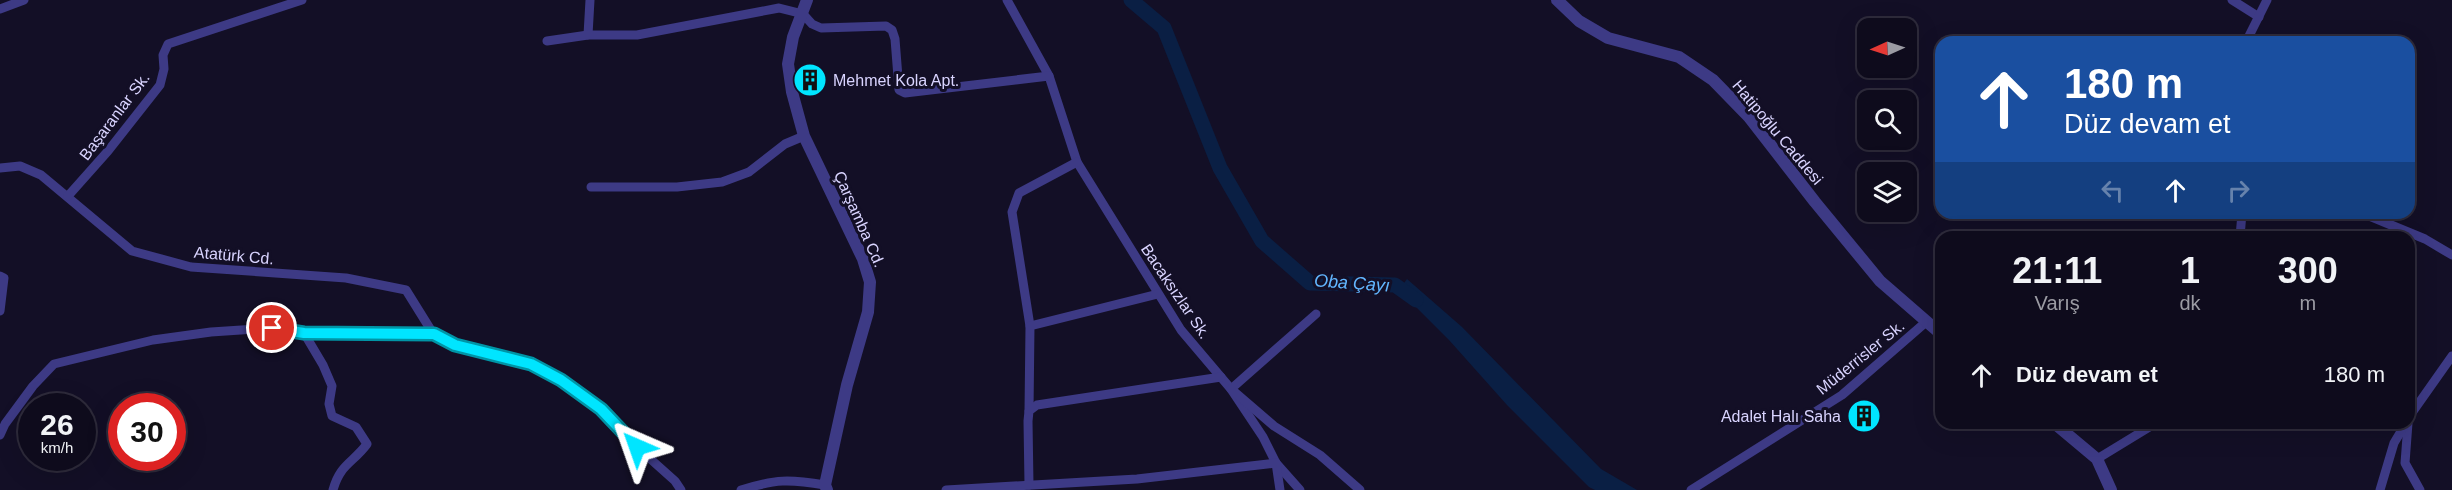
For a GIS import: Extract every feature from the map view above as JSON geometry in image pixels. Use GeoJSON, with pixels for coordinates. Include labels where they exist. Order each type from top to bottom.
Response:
{"type":"FeatureCollection","features":[{"type":"Feature","properties":{"kind":"street"},"geometry":{"type":"LineString","coordinates":[[1,7],[24,0]]}},
{"type":"Feature","properties":{"kind":"street","name":"Başaranlar Sk."},"geometry":{"type":"LineString","coordinates":[[68,196],[108,151],[160,85],[164,69],[164,55],[168,44],[302,0]]}},
{"type":"Feature","properties":{"kind":"street"},"geometry":{"type":"LineString","coordinates":[[588,35],[590,0]]}},
{"type":"Feature","properties":{"kind":"street","name":"Çarşamba Cd."},"geometry":{"type":"LineString","coordinates":[[807,0],[793,37],[788,64],[792,92],[804,136],[863,258],[870,282],[868,312],[848,385],[826,487]]}},
{"type":"Feature","properties":{"kind":"street","name":"Bacaksızlar Sk."},"geometry":{"type":"LineString","coordinates":[[1007,0],[1049,76],[1077,162],[1181,330],[1231,389],[1263,437],[1276,463],[1300,490]]}},
{"type":"Feature","properties":{"kind":"street","name":"Hatipoğlu Caddesi"},"geometry":{"type":"LineString","coordinates":[[1557,0],[1579,21],[1608,39],[1679,57],[1713,80],[1749,117],[1880,281],[1935,329]]}},
{"type":"Feature","properties":{"kind":"street"},"geometry":{"type":"LineString","coordinates":[[2232,0],[2259,17]]}},
{"type":"Feature","properties":{"kind":"street"},"geometry":{"type":"LineString","coordinates":[[2249,36],[2267,0]]}},
{"type":"Feature","properties":{"kind":"street"},"geometry":{"type":"LineString","coordinates":[[547,41],[588,35],[637,35],[779,8],[803,14],[812,24],[821,28],[886,26],[892,30],[899,90],[905,93],[1049,76]]}},
{"type":"Feature","properties":{"kind":"street"},"geometry":{"type":"LineString","coordinates":[[591,187],[677,187],[722,182],[749,172],[785,144],[804,136]]}},
{"type":"Feature","properties":{"kind":"street"},"geometry":{"type":"LineString","coordinates":[[1029,485],[1030,326],[1012,212],[1019,193],[1077,162]]}},
{"type":"Feature","properties":{"kind":"street","name":"Atatürk Cd."},"geometry":{"type":"LineString","coordinates":[[0,168],[20,166],[41,175],[132,251],[191,267],[346,278],[406,290],[434,334]]}},
{"type":"Feature","properties":{"kind":"street"},"geometry":{"type":"LineString","coordinates":[[2377,219],[2407,231]]}},
{"type":"Feature","properties":{"kind":"street"},"geometry":{"type":"LineString","coordinates":[[2415,234],[2452,255]]}},
{"type":"Feature","properties":{"kind":"street"},"geometry":{"type":"LineString","coordinates":[[0,276],[4,278],[0,311]]}},
{"type":"Feature","properties":{"kind":"street"},"geometry":{"type":"LineString","coordinates":[[1030,326],[1158,294]]}},
{"type":"Feature","properties":{"kind":"street"},"geometry":{"type":"LineString","coordinates":[[1316,314],[1231,389],[1274,426],[1320,455],[1360,490]]}},
{"type":"Feature","properties":{"kind":"street","name":"Müderrisler Sk."},"geometry":{"type":"LineString","coordinates":[[1691,490],[1842,395],[1926,322]]}},
{"type":"Feature","properties":{"kind":"street"},"geometry":{"type":"LineString","coordinates":[[0,435],[5,424],[33,386],[54,364],[153,340],[211,332],[272,328],[304,333],[434,334],[455,345],[531,364],[561,380],[601,409],[637,447],[675,481],[681,490]]}},
{"type":"Feature","properties":{"kind":"street"},"geometry":{"type":"LineString","coordinates":[[304,333],[323,365],[332,386],[328,404],[332,416],[356,427],[367,444],[337,476],[333,490]]}},
{"type":"Feature","properties":{"kind":"street"},"geometry":{"type":"LineString","coordinates":[[2415,408],[2452,356]]}},
{"type":"Feature","properties":{"kind":"street"},"geometry":{"type":"LineString","coordinates":[[1029,411],[1037,405],[1221,377]]}},
{"type":"Feature","properties":{"kind":"street"},"geometry":{"type":"LineString","coordinates":[[2061,429],[2097,459],[2111,490]]}},
{"type":"Feature","properties":{"kind":"street"},"geometry":{"type":"LineString","coordinates":[[2097,459],[2146,429]]}},
{"type":"Feature","properties":{"kind":"street"},"geometry":{"type":"LineString","coordinates":[[2380,490],[2394,442],[2403,429]]}},
{"type":"Feature","properties":{"kind":"street"},"geometry":{"type":"LineString","coordinates":[[2407,429],[2405,463],[2420,490]]}},
{"type":"Feature","properties":{"kind":"street"},"geometry":{"type":"LineString","coordinates":[[946,490],[1137,479],[1276,463],[1280,490]]}},
{"type":"Feature","properties":{"kind":"street"},"geometry":{"type":"LineString","coordinates":[[1137,479],[1138,490]]}},
{"type":"Feature","properties":{"kind":"street"},"geometry":{"type":"LineString","coordinates":[[741,490],[771,480],[797,480],[826,487]]}},
{"type":"Feature","properties":{"kind":"water"},"geometry":{"type":"Polygon","coordinates":[[[1407,279],[1462,327],[1601,469],[1637,490],[1595,490],[1589,487],[1507,405],[1449,340],[1399,290],[1407,279]]]}},
{"type":"Feature","properties":{"kind":"waterway","name":"Oba Çayı"},"geometry":{"type":"LineString","coordinates":[[1131,0],[1164,28],[1220,168],[1262,241],[1310,283],[1395,285],[1416,300]]}},
{"type":"Feature","properties":{"kind":"place","name":"Mehmet Kola Apt."},"geometry":{"type":"Point","coordinates":[810,80]}},
{"type":"Feature","properties":{"kind":"place","name":"Adalet Halı Saha"},"geometry":{"type":"Point","coordinates":[1864,416]}},
{"type":"Feature","properties":{"kind":"route"},"geometry":{"type":"LineString","coordinates":[[272,328],[304,333],[381,336],[434,334],[455,345],[531,364],[561,380],[601,409],[637,447]]}}]}
